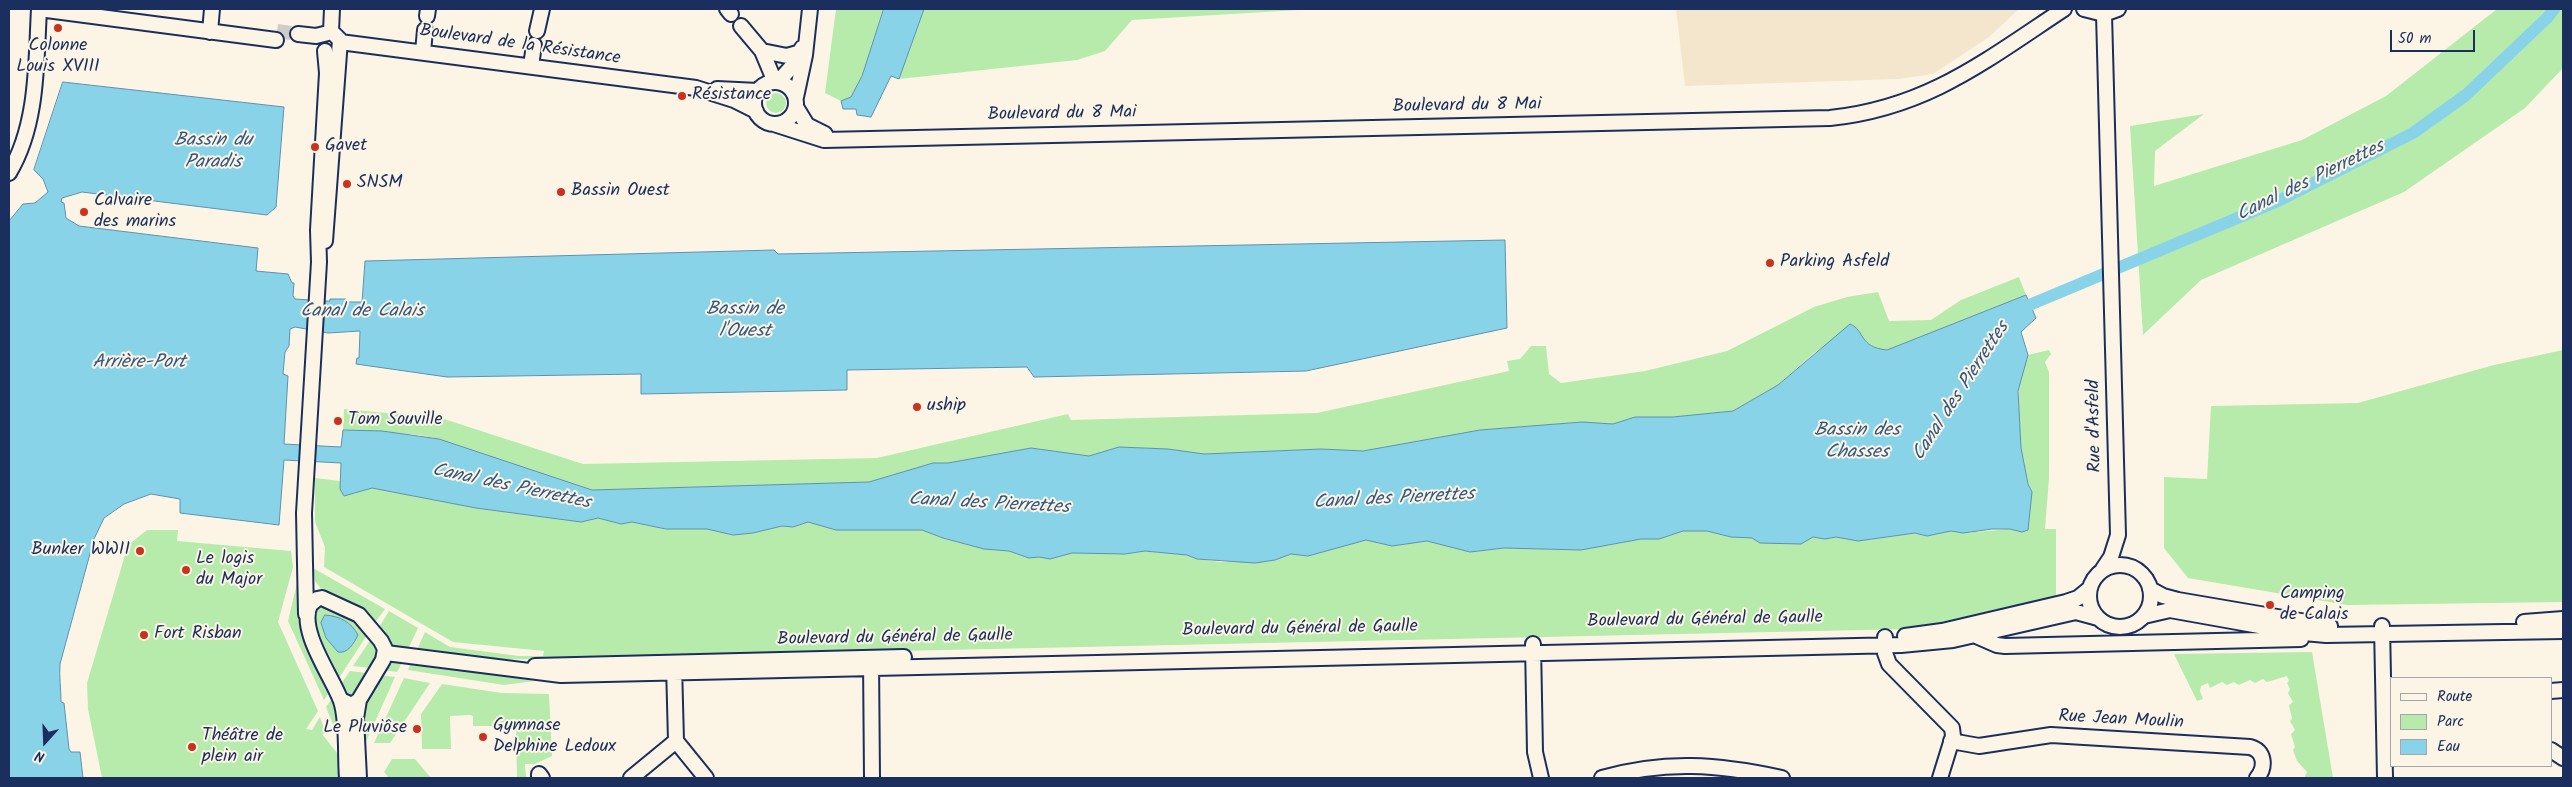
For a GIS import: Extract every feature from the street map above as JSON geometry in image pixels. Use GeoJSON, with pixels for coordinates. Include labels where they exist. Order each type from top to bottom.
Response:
{"type":"FeatureCollection","features":[{"type":"Feature","properties":{"kind":"street"},"geometry":{"type":"LineString","coordinates":[[9,173],[18,156],[28,127],[37,48],[39,9],[211,21],[277,36]]}},
{"type":"Feature","properties":{"kind":"street"},"geometry":{"type":"LineString","coordinates":[[106,9],[138,15]]}},
{"type":"Feature","properties":{"kind":"street"},"geometry":{"type":"LineString","coordinates":[[332,9],[329,42],[329,211],[325,243],[320,262],[306,481],[306,614],[312,638],[341,700],[347,778]]}},
{"type":"Feature","properties":{"kind":"street"},"geometry":{"type":"LineString","coordinates":[[531,66],[542,9]]}},
{"type":"Feature","properties":{"kind":"street"},"geometry":{"type":"LineString","coordinates":[[796,102],[788,86],[776,82],[767,83],[754,98],[756,111],[763,120],[774,124],[788,120],[796,102],[810,9]]}},
{"type":"Feature","properties":{"kind":"street","name":"Boulevard du 8 Mai"},"geometry":{"type":"LineString","coordinates":[[774,124],[817,139],[1768,121],[1842,117],[1894,107],[1947,84],[2064,9]]}},
{"type":"Feature","properties":{"kind":"street"},"geometry":{"type":"LineString","coordinates":[[2084,9],[2104,14],[2118,9]]}},
{"type":"Feature","properties":{"kind":"street","name":"Rue d'Asfeld"},"geometry":{"type":"LineString","coordinates":[[2104,14],[2118,535],[2123,551],[2133,567]]}},
{"type":"Feature","properties":{"kind":"street"},"geometry":{"type":"LineString","coordinates":[[423,52],[427,18]]}},
{"type":"Feature","properties":{"kind":"street"},"geometry":{"type":"LineString","coordinates":[[741,26],[757,46],[776,82]]}},
{"type":"Feature","properties":{"kind":"street"},"geometry":{"type":"LineString","coordinates":[[776,82],[801,52],[807,34]]}},
{"type":"Feature","properties":{"kind":"street","name":"Boulevard de la Résistance"},"geometry":{"type":"LineString","coordinates":[[297,38],[423,52],[696,88],[759,90]]}},
{"type":"Feature","properties":{"kind":"street"},"geometry":{"type":"LineString","coordinates":[[757,46],[787,56],[801,52]]}},
{"type":"Feature","properties":{"kind":"street"},"geometry":{"type":"LineString","coordinates":[[757,46],[759,90]]}},
{"type":"Feature","properties":{"kind":"street","name":"Boulevard de la Résistance"},"geometry":{"type":"LineString","coordinates":[[696,88],[734,100],[756,111]]}},
{"type":"Feature","properties":{"kind":"street","name":"Boulevard du 8 Mai"},"geometry":{"type":"LineString","coordinates":[[796,102],[802,118],[810,128],[820,133],[843,138]]}},
{"type":"Feature","properties":{"kind":"street","name":"Rue d'Asfeld"},"geometry":{"type":"LineString","coordinates":[[2103,570],[2111,557],[2118,535]]}},
{"type":"Feature","properties":{"kind":"street"},"geometry":{"type":"LineString","coordinates":[[306,564],[312,586],[322,598],[359,615],[381,641],[386,653],[360,700],[356,718],[361,775]]}},
{"type":"Feature","properties":{"kind":"street"},"geometry":{"type":"LineString","coordinates":[[2144,616],[2151,601],[2150,589],[2145,577],[2133,567],[2120,564],[2103,570],[2093,580],[2089,589],[2089,602],[2098,618],[2109,625],[2121,627],[2134,624],[2144,616],[2166,610],[2382,630],[2563,631]]}},
{"type":"Feature","properties":{"kind":"street","name":"Boulevard du Général de Gaulle"},"geometry":{"type":"LineString","coordinates":[[1885,640],[1969,624],[2066,602],[2078,598],[2089,589]]}},
{"type":"Feature","properties":{"kind":"street"},"geometry":{"type":"LineString","coordinates":[[2150,589],[2168,598],[2248,619],[2326,635]]}},
{"type":"Feature","properties":{"kind":"street"},"geometry":{"type":"LineString","coordinates":[[306,614],[312,602],[322,598]]}},
{"type":"Feature","properties":{"kind":"street","name":"Boulevard du Général de Gaulle"},"geometry":{"type":"LineString","coordinates":[[386,653],[552,675],[674,667],[1885,640],[1935,643],[2076,612],[2098,618]]}},
{"type":"Feature","properties":{"kind":"street"},"geometry":{"type":"LineString","coordinates":[[2240,641],[2246,636],[2248,619]]}},
{"type":"Feature","properties":{"kind":"street"},"geometry":{"type":"LineString","coordinates":[[1974,635],[2005,646],[2288,640],[2382,630],[2563,620]]}},
{"type":"Feature","properties":{"kind":"street"},"geometry":{"type":"LineString","coordinates":[[2382,630],[2388,748],[2385,778]]}},
{"type":"Feature","properties":{"kind":"street"},"geometry":{"type":"LineString","coordinates":[[1885,640],[1887,659],[1893,668],[1949,724],[1953,732],[1940,778]]}},
{"type":"Feature","properties":{"kind":"street"},"geometry":{"type":"LineString","coordinates":[[1533,648],[1535,752],[1541,778]]}},
{"type":"Feature","properties":{"kind":"street"},"geometry":{"type":"LineString","coordinates":[[871,663],[872,778]]}},
{"type":"Feature","properties":{"kind":"street"},"geometry":{"type":"LineString","coordinates":[[674,667],[676,742],[706,778]]}},
{"type":"Feature","properties":{"kind":"street"},"geometry":{"type":"LineString","coordinates":[[341,700],[352,705],[360,700]]}},
{"type":"Feature","properties":{"kind":"street","name":"Rue Jean Moulin"},"geometry":{"type":"LineString","coordinates":[[1951,741],[1979,746],[2051,735],[2250,747],[2258,752],[2263,760],[2262,770],[2257,778]]}},
{"type":"Feature","properties":{"kind":"street"},"geometry":{"type":"LineString","coordinates":[[631,778],[676,742]]}},
{"type":"Feature","properties":{"kind":"street"},"geometry":{"type":"LineString","coordinates":[[2552,751],[2563,758]]}},
{"type":"Feature","properties":{"kind":"street"},"geometry":{"type":"LineString","coordinates":[[1602,778],[1641,769],[1682,765],[1727,767],[1782,778]]}},
{"type":"Feature","properties":{"kind":"shaded area"},"geometry":{"type":"Polygon","coordinates":[[[1676,9],[2019,9],[1989,37],[1933,74],[1899,79],[1685,86],[1676,9]]]}},
{"type":"Feature","properties":{"kind":"green space"},"geometry":{"type":"Polygon","coordinates":[[[836,9],[884,9],[862,76],[851,97],[841,101],[825,93],[836,9]]]}},
{"type":"Feature","properties":{"kind":"green space"},"geometry":{"type":"Polygon","coordinates":[[[924,9],[1315,9],[1132,20],[1105,51],[1077,60],[899,79],[924,9]]]}},
{"type":"Feature","properties":{"kind":"green space"},"geometry":{"type":"Polygon","coordinates":[[[2497,9],[2563,9],[2563,68],[2525,108],[2404,192],[2201,280],[2143,335],[2130,126],[2204,114],[2155,151],[2154,186],[2302,140],[2386,96],[2497,9]]]}},
{"type":"Feature","properties":{"kind":"green space"},"geometry":{"type":"Polygon","coordinates":[[[776,93],[783,96],[786,103],[783,110],[776,113],[769,110],[766,103],[769,96],[776,93]]]}},
{"type":"Feature","properties":{"kind":"green space"},"geometry":{"type":"Polygon","coordinates":[[[2019,277],[2026,295],[1887,350],[1876,348],[1868,343],[1854,326],[1814,353],[1778,385],[1733,411],[1673,417],[1635,417],[1613,424],[1582,422],[1480,430],[1363,451],[1321,449],[1204,454],[1168,449],[1119,447],[1089,456],[1031,448],[948,463],[933,463],[869,482],[592,490],[439,439],[419,435],[343,430],[344,409],[441,418],[583,464],[877,458],[1068,414],[1071,420],[1317,413],[1509,371],[1507,361],[1520,359],[1531,346],[1546,346],[1549,374],[1561,383],[1645,371],[1727,351],[1814,307],[1847,297],[1878,292],[1889,321],[1931,320],[1961,300],[2019,277]]]}},
{"type":"Feature","properties":{"kind":"green space"},"geometry":{"type":"Polygon","coordinates":[[[2049,350],[2051,354],[2045,362],[2049,372],[2049,478],[2045,529],[2056,529],[2056,596],[1910,629],[484,660],[417,650],[425,632],[450,647],[519,656],[543,656],[544,651],[453,642],[324,567],[325,547],[315,522],[315,478],[340,481],[340,489],[344,496],[372,488],[476,508],[581,522],[598,518],[621,524],[632,522],[666,529],[707,529],[733,535],[753,533],[782,526],[793,527],[808,522],[836,530],[922,530],[984,549],[1009,551],[1029,558],[1050,559],[1072,553],[1125,554],[1145,551],[1187,555],[1197,559],[1221,562],[1275,560],[1291,554],[1308,556],[1366,540],[1392,546],[1427,541],[1470,552],[1504,548],[1581,550],[1641,539],[1659,539],[1683,531],[1707,531],[1731,537],[1752,538],[1760,543],[1813,537],[1825,539],[1836,537],[1858,541],[1916,533],[1927,536],[1951,531],[1963,533],[2010,529],[2022,532],[2032,493],[2028,483],[2020,442],[2018,400],[2020,385],[2028,355],[2049,350]]]}},
{"type":"Feature","properties":{"kind":"green space"},"geometry":{"type":"Polygon","coordinates":[[[2563,350],[2563,602],[2347,605],[2188,578],[2164,548],[2164,477],[2207,479],[2211,406],[2358,403],[2494,365],[2563,350]]]}},
{"type":"Feature","properties":{"kind":"green space"},"geometry":{"type":"Polygon","coordinates":[[[147,530],[178,530],[177,541],[291,551],[293,567],[278,622],[318,711],[306,729],[312,730],[320,717],[326,734],[322,734],[357,778],[102,778],[88,709],[87,683],[128,545],[147,530]]]}},
{"type":"Feature","properties":{"kind":"green space"},"geometry":{"type":"Polygon","coordinates":[[[313,568],[385,609],[374,624],[321,589],[315,581],[313,568]]]}},
{"type":"Feature","properties":{"kind":"green space"},"geometry":{"type":"Polygon","coordinates":[[[297,583],[300,583],[330,691],[324,700],[288,621],[297,583]]]}},
{"type":"Feature","properties":{"kind":"green space"},"geometry":{"type":"Polygon","coordinates":[[[325,606],[354,620],[367,635],[339,678],[316,630],[316,609],[325,606]]]}},
{"type":"Feature","properties":{"kind":"green space"},"geometry":{"type":"Polygon","coordinates":[[[389,611],[418,628],[408,649],[394,647],[378,629],[389,611]]]}},
{"type":"Feature","properties":{"kind":"green space"},"geometry":{"type":"Polygon","coordinates":[[[371,639],[379,651],[370,668],[353,666],[371,639]]]}},
{"type":"Feature","properties":{"kind":"green space"},"geometry":{"type":"Polygon","coordinates":[[[2312,652],[2333,778],[2304,778],[2307,772],[2297,761],[2293,750],[2295,747],[2291,734],[2295,730],[2290,721],[2292,719],[2289,705],[2293,702],[2288,693],[2290,689],[2287,683],[2289,681],[2287,676],[2267,682],[2263,679],[2255,683],[2250,680],[2239,685],[2234,682],[2227,685],[2222,682],[2210,688],[2208,683],[2201,686],[2200,691],[2203,699],[2197,701],[2174,654],[2312,652]]]}},
{"type":"Feature","properties":{"kind":"green space"},"geometry":{"type":"Polygon","coordinates":[[[391,661],[403,661],[397,672],[383,670],[391,661]]]}},
{"type":"Feature","properties":{"kind":"green space"},"geometry":{"type":"Polygon","coordinates":[[[411,662],[535,681],[504,685],[408,670],[411,662]]]}},
{"type":"Feature","properties":{"kind":"green space"},"geometry":{"type":"Polygon","coordinates":[[[350,671],[367,673],[352,695],[344,691],[341,684],[350,671]]]}},
{"type":"Feature","properties":{"kind":"green space"},"geometry":{"type":"Polygon","coordinates":[[[380,675],[395,677],[365,744],[361,744],[359,713],[380,675]]]}},
{"type":"Feature","properties":{"kind":"green space"},"geometry":{"type":"Polygon","coordinates":[[[404,678],[430,683],[390,743],[374,743],[404,678]]]}},
{"type":"Feature","properties":{"kind":"green space"},"geometry":{"type":"Polygon","coordinates":[[[442,684],[502,693],[549,694],[552,756],[535,764],[525,764],[526,778],[517,778],[516,726],[473,726],[473,716],[470,715],[450,716],[451,749],[422,749],[421,714],[442,684]]]}},
{"type":"Feature","properties":{"kind":"green space"},"geometry":{"type":"Polygon","coordinates":[[[333,697],[337,706],[338,737],[326,707],[333,697]]]}},
{"type":"Feature","properties":{"kind":"green space"},"geometry":{"type":"Polygon","coordinates":[[[392,759],[415,759],[431,778],[389,778],[384,772],[392,759]]]}},
{"type":"Feature","properties":{"kind":"water"},"geometry":{"type":"Polygon","coordinates":[[[884,9],[924,9],[899,79],[891,76],[871,117],[857,115],[856,109],[843,109],[841,101],[851,97],[862,76],[884,9]]]}},
{"type":"Feature","properties":{"kind":"water"},"geometry":{"type":"Polygon","coordinates":[[[63,82],[284,107],[276,207],[267,215],[82,192],[62,198],[61,202],[64,203],[66,218],[79,226],[258,248],[256,271],[288,274],[292,283],[294,283],[293,296],[295,299],[330,301],[330,299],[346,299],[346,302],[362,302],[365,261],[774,250],[778,254],[1505,240],[1507,328],[1306,371],[1034,377],[1027,367],[847,370],[847,390],[641,394],[641,374],[447,377],[356,364],[357,358],[359,358],[360,331],[328,333],[295,327],[290,329],[289,346],[285,352],[283,374],[288,376],[284,444],[341,447],[343,430],[382,431],[439,439],[592,490],[869,482],[933,463],[948,463],[1031,448],[1089,456],[1119,447],[1168,449],[1204,454],[1321,449],[1363,451],[1480,430],[1582,422],[1613,424],[1635,417],[1673,417],[1733,411],[1778,385],[1850,324],[1855,327],[1871,346],[1887,350],[2026,295],[2036,318],[2021,332],[2028,355],[2018,391],[2021,448],[2028,484],[2032,492],[2028,530],[2022,532],[2010,529],[1992,529],[1963,533],[1951,531],[1927,536],[1915,533],[1858,541],[1836,537],[1825,539],[1813,537],[1801,544],[1760,543],[1752,538],[1731,537],[1707,531],[1683,531],[1659,539],[1641,539],[1581,550],[1504,548],[1470,552],[1427,541],[1392,546],[1366,540],[1308,556],[1291,554],[1275,560],[1255,563],[1197,559],[1187,555],[1145,551],[1125,554],[1072,553],[1050,559],[1029,558],[1009,551],[984,549],[922,530],[836,530],[808,522],[793,527],[782,526],[753,533],[733,535],[707,529],[666,529],[632,522],[621,524],[598,518],[581,522],[476,508],[372,488],[344,496],[340,489],[341,463],[284,460],[279,525],[180,513],[180,499],[151,494],[124,504],[104,518],[94,539],[60,664],[61,702],[64,703],[69,749],[71,752],[80,752],[83,778],[9,778],[9,221],[23,204],[35,203],[48,192],[43,179],[34,170],[63,82]]]}},
{"type":"Feature","properties":{"kind":"water"},"geometry":{"type":"Polygon","coordinates":[[[325,615],[344,620],[355,630],[358,635],[348,650],[338,652],[326,638],[321,623],[325,615]]]}},
{"type":"Feature","properties":{"kind":"waterway","name":"Canal des Pierrettes"},"geometry":{"type":"LineString","coordinates":[[2015,311],[2278,201],[2413,133],[2466,95],[2548,17],[2554,9]]}},
{"type":"Feature","properties":{"kind":"tunnel"},"geometry":{"type":"LineString","coordinates":[[277,31],[298,34]]}},
{"type":"Feature","properties":{"kind":"place","name":"Colonne Louis XVIII"},"geometry":{"type":"Point","coordinates":[58,28]}},
{"type":"Feature","properties":{"kind":"place","name":"Résistance"},"geometry":{"type":"Point","coordinates":[682,96]}},
{"type":"Feature","properties":{"kind":"place","name":"Gavet"},"geometry":{"type":"Point","coordinates":[315,147]}},
{"type":"Feature","properties":{"kind":"place","name":"SNSM"},"geometry":{"type":"Point","coordinates":[347,184]}},
{"type":"Feature","properties":{"kind":"place","name":"Bassin Ouest"},"geometry":{"type":"Point","coordinates":[561,192]}},
{"type":"Feature","properties":{"kind":"place","name":"Calvaire des marins"},"geometry":{"type":"Point","coordinates":[84,212]}},
{"type":"Feature","properties":{"kind":"place","name":"Parking Asfeld"},"geometry":{"type":"Point","coordinates":[1770,263]}},
{"type":"Feature","properties":{"kind":"place","name":"uship"},"geometry":{"type":"Point","coordinates":[917,407]}},
{"type":"Feature","properties":{"kind":"place","name":"Tom Souville"},"geometry":{"type":"Point","coordinates":[338,421]}},
{"type":"Feature","properties":{"kind":"place","name":"Bunker WWII"},"geometry":{"type":"Point","coordinates":[140,551]}},
{"type":"Feature","properties":{"kind":"place","name":"Le logis du Major"},"geometry":{"type":"Point","coordinates":[186,570]}},
{"type":"Feature","properties":{"kind":"place","name":"Camping de Calais"},"geometry":{"type":"Point","coordinates":[2270,605]}},
{"type":"Feature","properties":{"kind":"place","name":"Fort Risban"},"geometry":{"type":"Point","coordinates":[144,635]}},
{"type":"Feature","properties":{"kind":"place","name":"Le Pluviôse"},"geometry":{"type":"Point","coordinates":[417,729]}},
{"type":"Feature","properties":{"kind":"place","name":"Gymnase Delphine Ledoux"},"geometry":{"type":"Point","coordinates":[483,737]}},
{"type":"Feature","properties":{"kind":"place","name":"Théâtre de plein air"},"geometry":{"type":"Point","coordinates":[192,747]}},
{"type":"Feature","properties":{"kind":"water label","name":"Bassin du Paradis"},"geometry":{"type":"Point","coordinates":[213,153]}},
{"type":"Feature","properties":{"kind":"water label","name":"Canal de Calais"},"geometry":{"type":"Point","coordinates":[362,313]}},
{"type":"Feature","properties":{"kind":"water label","name":"Bassin de l'Ouest"},"geometry":{"type":"Point","coordinates":[745,322]}},
{"type":"Feature","properties":{"kind":"water label","name":"Arrière-Port"},"geometry":{"type":"Point","coordinates":[139,364]}},
{"type":"Feature","properties":{"kind":"water label","name":"Bassin des Chasses"},"geometry":{"type":"Point","coordinates":[1857,443]}}]}
